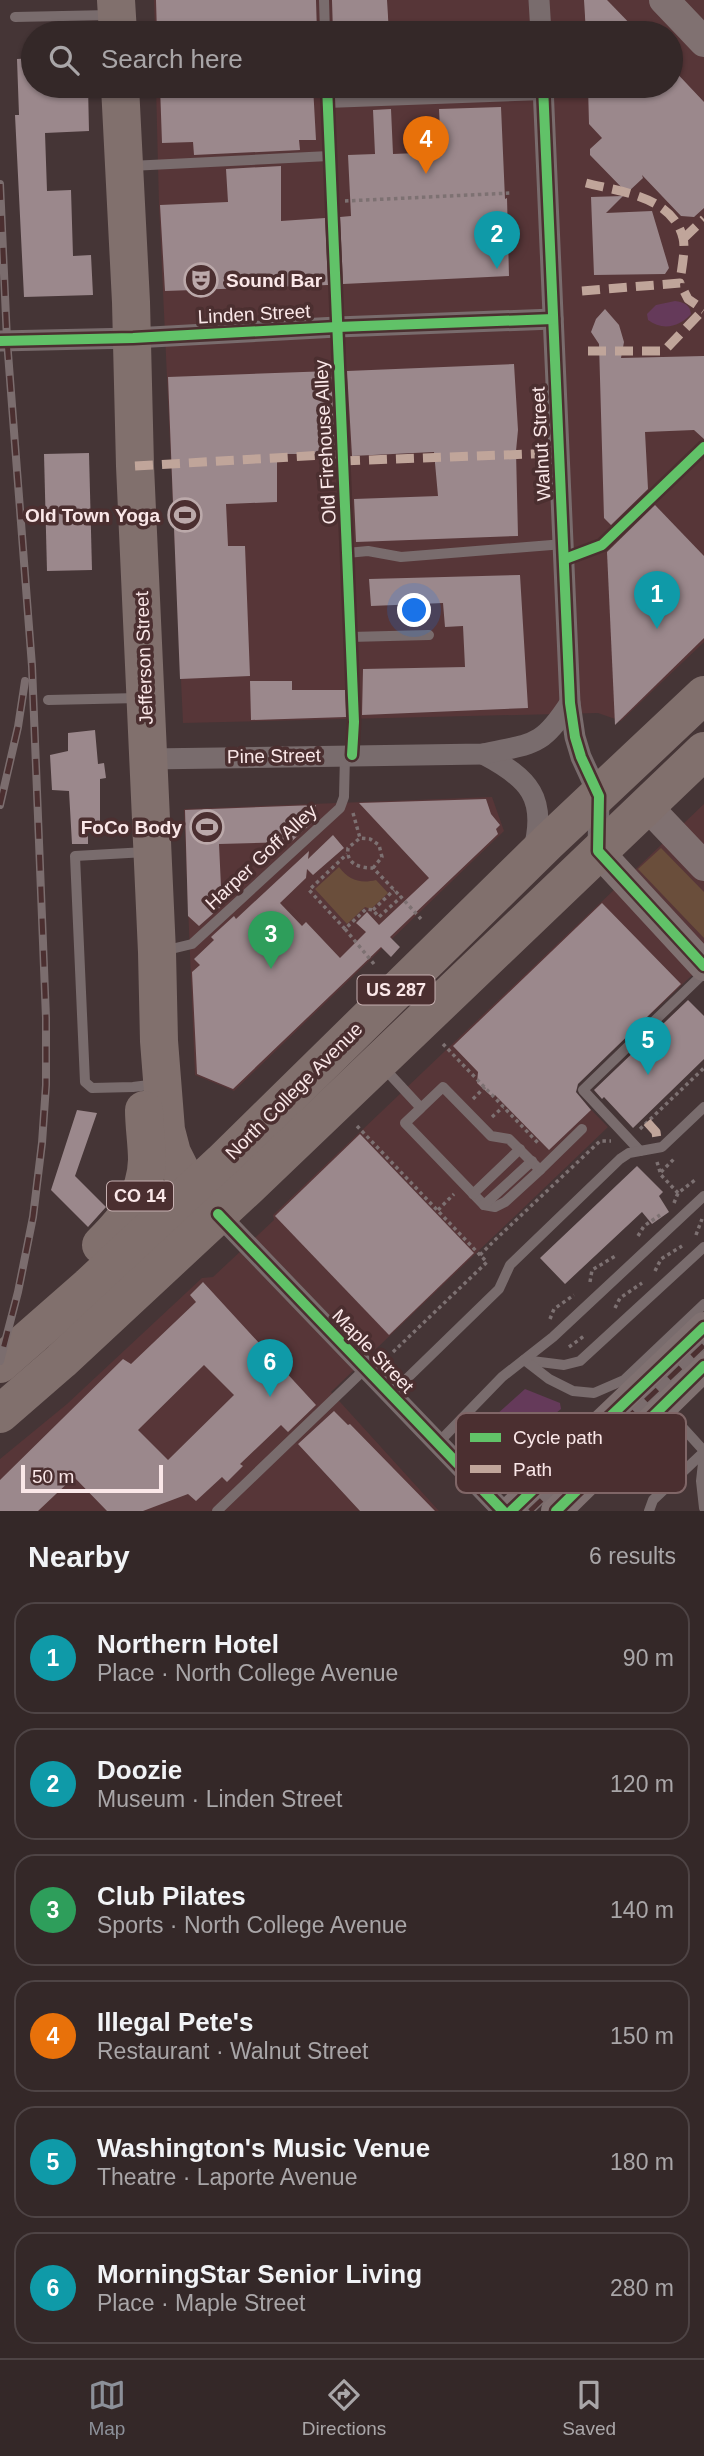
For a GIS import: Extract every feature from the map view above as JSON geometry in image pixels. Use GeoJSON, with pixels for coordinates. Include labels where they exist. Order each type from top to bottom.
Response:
{"type":"FeatureCollection","features":[{"type":"Feature","properties":{"kind":"highway","name":"Jefferson Street"},"geometry":{"type":"LineString","coordinates":[[121,98],[133,338],[135,466],[157,952],[159,1041],[154,1084],[169,1143],[181,1171],[206,1201]]}},
{"type":"Feature","properties":{"kind":"highway","name":"North College Avenue"},"geometry":{"type":"LineString","coordinates":[[0,1414],[71,1352],[206,1201],[531,859],[704,695]]}},
{"type":"Feature","properties":{"kind":"highway","name":"North College Avenue"},"geometry":{"type":"LineString","coordinates":[[0,1364],[46,1323],[206,1201],[379,1062],[704,751]]}},
{"type":"Feature","properties":{"kind":"highway","name":"CO 14"},"geometry":{"type":"LineString","coordinates":[[46,1323],[78,1268],[126,1220],[139,1199],[147,1160],[154,1084]]}},
{"type":"Feature","properties":{"kind":"street"},"geometry":{"type":"LineString","coordinates":[[539,0],[540,21]]}},
{"type":"Feature","properties":{"kind":"street"},"geometry":{"type":"LineString","coordinates":[[664,0],[704,42]]}},
{"type":"Feature","properties":{"kind":"street","name":"Walnut Street"},"geometry":{"type":"LineString","coordinates":[[544,98],[570,703],[581,757],[599,796]]}},
{"type":"Feature","properties":{"kind":"street","name":"Linden Street"},"geometry":{"type":"LineString","coordinates":[[0,341],[133,338],[553,319]]}},
{"type":"Feature","properties":{"kind":"street","name":"Pine Street"},"geometry":{"type":"LineString","coordinates":[[148,759],[483,754],[520,747],[542,738],[555,727],[570,703]]}},
{"type":"Feature","properties":{"kind":"street","name":"Pine Street"},"geometry":{"type":"LineString","coordinates":[[483,754],[509,767],[522,778],[537,805],[538,834],[531,859]]}},
{"type":"Feature","properties":{"kind":"street"},"geometry":{"type":"LineString","coordinates":[[704,866],[647,806],[599,796],[598,851],[704,966]]}},
{"type":"Feature","properties":{"kind":"street","name":"Maple Street"},"geometry":{"type":"LineString","coordinates":[[206,1201],[456,1462]]}},
{"type":"Feature","properties":{"kind":"street"},"geometry":{"type":"LineString","coordinates":[[614,1413],[704,1327]]}},
{"type":"Feature","properties":{"kind":"street"},"geometry":{"type":"LineString","coordinates":[[656,1413],[704,1366]]}},
{"type":"Feature","properties":{"kind":"street","name":"Maple Street"},"geometry":{"type":"LineString","coordinates":[[486,1493],[503,1511]]}},
{"type":"Feature","properties":{"kind":"street"},"geometry":{"type":"LineString","coordinates":[[511,1511],[530,1493]]}},
{"type":"Feature","properties":{"kind":"street"},"geometry":{"type":"LineString","coordinates":[[556,1511],[574,1493]]}},
{"type":"Feature","properties":{"kind":"lane"},"geometry":{"type":"LineString","coordinates":[[324,0],[325,21]]}},
{"type":"Feature","properties":{"kind":"lane"},"geometry":{"type":"LineString","coordinates":[[15,17],[117,16]]}},
{"type":"Feature","properties":{"kind":"lane","name":"Old Firehouse Alley"},"geometry":{"type":"LineString","coordinates":[[327,98],[354,722],[348,755]]}},
{"type":"Feature","properties":{"kind":"lane"},"geometry":{"type":"LineString","coordinates":[[327,103],[410,98]]}},
{"type":"Feature","properties":{"kind":"lane"},"geometry":{"type":"LineString","coordinates":[[124,167],[330,156]]}},
{"type":"Feature","properties":{"kind":"lane"},"geometry":{"type":"LineString","coordinates":[[347,553],[368,551],[401,557],[564,552],[602,545],[704,447]]}},
{"type":"Feature","properties":{"kind":"lane"},"geometry":{"type":"LineString","coordinates":[[350,637],[429,635]]}},
{"type":"Feature","properties":{"kind":"lane"},"geometry":{"type":"LineString","coordinates":[[48,700],[145,698]]}},
{"type":"Feature","properties":{"kind":"lane","name":"Harper Goff Alley"},"geometry":{"type":"LineString","coordinates":[[157,952],[192,944],[340,807],[344,797],[348,755]]}},
{"type":"Feature","properties":{"kind":"lane"},"geometry":{"type":"LineString","coordinates":[[151,852],[75,856],[85,1082],[92,1088],[154,1084]]}},
{"type":"Feature","properties":{"kind":"lane"},"geometry":{"type":"LineString","coordinates":[[640,1150],[583,1090],[704,973]]}},
{"type":"Feature","properties":{"kind":"lane"},"geometry":{"type":"LineString","coordinates":[[379,1062],[421,1108]]}},
{"type":"Feature","properties":{"kind":"lane"},"geometry":{"type":"LineString","coordinates":[[536,1165],[509,1139],[491,1136],[443,1087],[405,1123],[484,1205],[495,1208],[505,1202],[536,1165],[582,1129]]}},
{"type":"Feature","properties":{"kind":"lane"},"geometry":{"type":"LineString","coordinates":[[391,1394],[499,1289],[510,1265],[620,1159],[640,1150],[662,1147],[704,1107]]}},
{"type":"Feature","properties":{"kind":"lane"},"geometry":{"type":"LineString","coordinates":[[473,1194],[520,1149]]}},
{"type":"Feature","properties":{"kind":"lane"},"geometry":{"type":"LineString","coordinates":[[467,1413],[502,1377],[553,1337],[704,1196]]}},
{"type":"Feature","properties":{"kind":"lane"},"geometry":{"type":"LineString","coordinates":[[524,1360],[564,1366],[580,1361],[704,1247]]}},
{"type":"Feature","properties":{"kind":"lane"},"geometry":{"type":"LineString","coordinates":[[524,1360],[549,1380],[573,1391],[594,1393],[624,1380],[704,1304]]}},
{"type":"Feature","properties":{"kind":"lane"},"geometry":{"type":"LineString","coordinates":[[217,1511],[366,1368]]}},
{"type":"Feature","properties":{"kind":"lane"},"geometry":{"type":"LineString","coordinates":[[663,1406],[669,1413]]}},
{"type":"Feature","properties":{"kind":"lane"},"geometry":{"type":"LineString","coordinates":[[438,1443],[456,1424]]}},
{"type":"Feature","properties":{"kind":"lane"},"geometry":{"type":"LineString","coordinates":[[686,1432],[704,1452],[701,1481],[704,1507]]}},
{"type":"Feature","properties":{"kind":"lane"},"geometry":{"type":"LineString","coordinates":[[686,1469],[704,1452]]}},
{"type":"Feature","properties":{"kind":"lane"},"geometry":{"type":"LineString","coordinates":[[649,1511],[653,1500],[660,1493]]}},
{"type":"Feature","properties":{"kind":"path"},"geometry":{"type":"LineString","coordinates":[[331,202],[511,193]]}},
{"type":"Feature","properties":{"kind":"path"},"geometry":{"type":"LineString","coordinates":[[353,809],[355,828],[360,838]]}},
{"type":"Feature","properties":{"kind":"path"},"geometry":{"type":"LineString","coordinates":[[373,868],[382,857],[379,845],[370,839],[360,838],[309,890],[374,964]]}},
{"type":"Feature","properties":{"kind":"path"},"geometry":{"type":"LineString","coordinates":[[347,853],[351,862],[362,868],[373,868],[421,919]]}},
{"type":"Feature","properties":{"kind":"path"},"geometry":{"type":"LineString","coordinates":[[373,910],[394,890]]}},
{"type":"Feature","properties":{"kind":"path"},"geometry":{"type":"LineString","coordinates":[[345,929],[366,909],[373,910],[379,917],[401,897]]}},
{"type":"Feature","properties":{"kind":"path"},"geometry":{"type":"LineString","coordinates":[[443,1044],[539,1144]]}},
{"type":"Feature","properties":{"kind":"path"},"geometry":{"type":"LineString","coordinates":[[635,1133],[704,1068]]}},
{"type":"Feature","properties":{"kind":"path"},"geometry":{"type":"LineString","coordinates":[[472,1100],[485,1087]]}},
{"type":"Feature","properties":{"kind":"path"},"geometry":{"type":"LineString","coordinates":[[490,1120],[503,1107]]}},
{"type":"Feature","properties":{"kind":"path"},"geometry":{"type":"LineString","coordinates":[[357,1126],[487,1262],[393,1352]]}},
{"type":"Feature","properties":{"kind":"path"},"geometry":{"type":"LineString","coordinates":[[480,1255],[600,1141],[620,1140]]}},
{"type":"Feature","properties":{"kind":"path"},"geometry":{"type":"LineString","coordinates":[[660,1173],[674,1159]]}},
{"type":"Feature","properties":{"kind":"path"},"geometry":{"type":"LineString","coordinates":[[657,1162],[660,1173],[678,1193]]}},
{"type":"Feature","properties":{"kind":"path"},"geometry":{"type":"LineString","coordinates":[[673,1206],[678,1193],[695,1180]]}},
{"type":"Feature","properties":{"kind":"path"},"geometry":{"type":"LineString","coordinates":[[438,1210],[458,1191]]}},
{"type":"Feature","properties":{"kind":"path"},"geometry":{"type":"LineString","coordinates":[[630,1243],[644,1226],[663,1212]]}},
{"type":"Feature","properties":{"kind":"path"},"geometry":{"type":"LineString","coordinates":[[589,1285],[592,1270],[624,1249]]}},
{"type":"Feature","properties":{"kind":"path"},"geometry":{"type":"LineString","coordinates":[[546,1326],[554,1309],[580,1291]]}},
{"type":"Feature","properties":{"kind":"shaded area"},"geometry":{"type":"Polygon","coordinates":[[[154,0],[704,0],[704,642],[621,721],[598,713],[183,723],[156,98],[683,98],[683,21],[155,21],[154,0]]]}},
{"type":"Feature","properties":{"kind":"shaded area"},"geometry":{"type":"Polygon","coordinates":[[[675,301],[686,304],[691,314],[682,322],[659,326],[648,320],[647,314],[656,305],[675,301]]]}},
{"type":"Feature","properties":{"kind":"shaded area"},"geometry":{"type":"Polygon","coordinates":[[[492,797],[504,831],[234,1091],[195,1075],[184,809],[492,797]]]}},
{"type":"Feature","properties":{"kind":"shaded area"},"geometry":{"type":"Polygon","coordinates":[[[704,804],[704,964],[571,1089],[608,1127],[331,1392],[439,1511],[0,1511],[0,1459],[67,1404],[202,1278],[213,1277],[274,1220],[273,1215],[704,804]]]}},
{"type":"Feature","properties":{"kind":"shaded area"},"geometry":{"type":"Polygon","coordinates":[[[661,848],[704,892],[704,938],[638,869],[661,848]]]}},
{"type":"Feature","properties":{"kind":"shaded area"},"geometry":{"type":"Polygon","coordinates":[[[339,867],[355,880],[376,880],[388,893],[371,909],[365,907],[347,924],[315,889],[339,867]]]}},
{"type":"Feature","properties":{"kind":"shaded area"},"geometry":{"type":"Polygon","coordinates":[[[525,1389],[560,1403],[561,1409],[556,1413],[498,1413],[525,1389]]]}},
{"type":"Feature","properties":{"kind":"building"},"geometry":{"type":"Polygon","coordinates":[[[156,0],[316,0],[317,21],[157,21],[156,0]]]}},
{"type":"Feature","properties":{"kind":"building"},"geometry":{"type":"Polygon","coordinates":[[[332,0],[387,0],[388,21],[333,21],[332,0]]]}},
{"type":"Feature","properties":{"kind":"building"},"geometry":{"type":"Polygon","coordinates":[[[584,0],[607,0],[627,21],[585,21],[584,0]]]}},
{"type":"Feature","properties":{"kind":"building"},"geometry":{"type":"Polygon","coordinates":[[[17,59],[21,59],[21,98],[88,98],[89,131],[45,133],[47,191],[71,190],[73,256],[91,255],[93,295],[24,297],[15,115],[19,115],[17,59]]]}},
{"type":"Feature","properties":{"kind":"building"},"geometry":{"type":"Polygon","coordinates":[[[683,80],[704,102],[704,208],[694,217],[681,216],[642,175],[643,178],[627,193],[590,155],[590,149],[602,138],[589,124],[588,98],[683,98],[683,80]]]}},
{"type":"Feature","properties":{"kind":"building"},"geometry":{"type":"Polygon","coordinates":[[[160,98],[314,98],[316,140],[299,140],[300,150],[194,155],[193,142],[162,143],[160,98]]]}},
{"type":"Feature","properties":{"kind":"building"},"geometry":{"type":"Polygon","coordinates":[[[501,107],[509,276],[343,284],[340,217],[351,216],[348,155],[375,154],[373,110],[391,109],[393,154],[441,152],[439,109],[501,107]]]}},
{"type":"Feature","properties":{"kind":"building"},"geometry":{"type":"Polygon","coordinates":[[[281,166],[281,221],[325,218],[328,285],[165,291],[160,205],[228,202],[226,169],[281,166]]]}},
{"type":"Feature","properties":{"kind":"building"},"geometry":{"type":"Polygon","coordinates":[[[623,196],[606,213],[652,211],[669,268],[665,274],[594,275],[591,197],[623,196]]]}},
{"type":"Feature","properties":{"kind":"building"},"geometry":{"type":"Polygon","coordinates":[[[605,309],[619,325],[624,342],[621,358],[704,356],[704,439],[694,430],[645,432],[648,489],[611,525],[604,518],[599,344],[591,332],[596,319],[605,309]]]}},
{"type":"Feature","properties":{"kind":"building"},"geometry":{"type":"Polygon","coordinates":[[[514,364],[518,430],[518,536],[356,542],[354,499],[438,496],[434,452],[352,456],[347,371],[514,364]]]}},
{"type":"Feature","properties":{"kind":"building"},"geometry":{"type":"Polygon","coordinates":[[[331,371],[335,454],[277,454],[277,502],[226,504],[228,546],[245,546],[250,676],[180,679],[168,377],[331,371]]]}},
{"type":"Feature","properties":{"kind":"building"},"geometry":{"type":"Polygon","coordinates":[[[89,453],[92,570],[47,571],[44,454],[89,453]]]}},
{"type":"Feature","properties":{"kind":"building"},"geometry":{"type":"Polygon","coordinates":[[[655,505],[704,556],[704,638],[615,725],[607,552],[655,505]]]}},
{"type":"Feature","properties":{"kind":"building"},"geometry":{"type":"Polygon","coordinates":[[[520,575],[528,708],[362,715],[363,669],[465,667],[463,626],[445,627],[443,603],[371,606],[369,579],[520,575]]]}},
{"type":"Feature","properties":{"kind":"building"},"geometry":{"type":"Polygon","coordinates":[[[250,681],[292,681],[292,690],[345,690],[346,717],[251,720],[250,681]]]}},
{"type":"Feature","properties":{"kind":"building"},"geometry":{"type":"Polygon","coordinates":[[[95,730],[98,764],[104,763],[106,778],[100,779],[100,826],[88,828],[88,844],[72,844],[69,791],[52,790],[50,755],[68,751],[68,733],[95,730]]]}},
{"type":"Feature","properties":{"kind":"building"},"geometry":{"type":"Polygon","coordinates":[[[486,799],[491,814],[500,825],[496,829],[498,834],[390,937],[400,947],[391,957],[381,947],[233,1089],[197,1074],[192,972],[200,965],[194,959],[214,940],[211,937],[234,916],[236,919],[309,851],[308,859],[333,835],[344,848],[313,875],[307,869],[306,878],[280,903],[302,926],[306,922],[340,958],[366,932],[356,923],[367,912],[379,925],[429,878],[359,803],[486,799]]]}},
{"type":"Feature","properties":{"kind":"building"},"geometry":{"type":"Polygon","coordinates":[[[316,805],[313,822],[291,842],[219,844],[221,887],[215,893],[224,904],[199,926],[188,916],[185,810],[316,805]]]}},
{"type":"Feature","properties":{"kind":"building"},"geometry":{"type":"Polygon","coordinates":[[[602,903],[681,984],[578,1084],[576,1092],[591,1110],[549,1150],[495,1095],[490,1095],[477,1083],[478,1072],[453,1046],[602,903]]]}},
{"type":"Feature","properties":{"kind":"building"},"geometry":{"type":"Polygon","coordinates":[[[688,1000],[704,1016],[704,1059],[633,1128],[594,1090],[688,1000]]]}},
{"type":"Feature","properties":{"kind":"building"},"geometry":{"type":"Polygon","coordinates":[[[77,1110],[97,1113],[75,1176],[106,1207],[88,1227],[51,1190],[77,1110]]]}},
{"type":"Feature","properties":{"kind":"building"},"geometry":{"type":"Polygon","coordinates":[[[360,1134],[474,1253],[389,1335],[275,1216],[360,1134]]]}},
{"type":"Feature","properties":{"kind":"building"},"geometry":{"type":"Polygon","coordinates":[[[637,1166],[663,1192],[659,1196],[669,1212],[652,1224],[642,1212],[565,1284],[540,1258],[637,1166]]]}},
{"type":"Feature","properties":{"kind":"building"},"geometry":{"type":"Polygon","coordinates":[[[203,1282],[316,1405],[288,1432],[281,1425],[240,1464],[243,1466],[227,1482],[222,1477],[196,1501],[188,1494],[143,1511],[107,1511],[74,1477],[38,1511],[0,1511],[0,1480],[123,1359],[131,1364],[196,1302],[190,1295],[203,1282]],[[204,1365],[138,1430],[168,1460],[234,1395],[204,1365]]]}},
{"type":"Feature","properties":{"kind":"building"},"geometry":{"type":"Polygon","coordinates":[[[334,1411],[435,1511],[360,1511],[298,1444],[334,1411]]]}},
{"type":"Feature","properties":{"kind":"railway"},"geometry":{"type":"LineString","coordinates":[[0,184],[7,340],[32,666],[46,1018],[46,1085],[33,1217],[18,1292],[0,1361]]}},
{"type":"Feature","properties":{"kind":"railway"},"geometry":{"type":"LineString","coordinates":[[0,805],[18,727],[25,681]]}},
{"type":"Feature","properties":{"kind":"railway"},"geometry":{"type":"LineString","coordinates":[[633,1413],[704,1345]]}},
{"type":"Feature","properties":{"kind":"railway"},"geometry":{"type":"LineString","coordinates":[[530,1511],[549,1493]]}},
{"type":"Feature","properties":{"kind":"marked path"},"geometry":{"type":"LineString","coordinates":[[586,183],[644,198],[668,213],[677,224],[684,243],[680,283]]}},
{"type":"Feature","properties":{"kind":"marked path"},"geometry":{"type":"LineString","coordinates":[[683,239],[704,219]]}},
{"type":"Feature","properties":{"kind":"marked path"},"geometry":{"type":"LineString","coordinates":[[582,291],[680,283],[688,299],[704,310]]}},
{"type":"Feature","properties":{"kind":"marked path"},"geometry":{"type":"LineString","coordinates":[[588,351],[664,351],[704,309]]}},
{"type":"Feature","properties":{"kind":"marked path"},"geometry":{"type":"LineString","coordinates":[[342,461],[559,453]]}},
{"type":"Feature","properties":{"kind":"marked path"},"geometry":{"type":"LineString","coordinates":[[135,466],[342,454]]}},
{"type":"Feature","properties":{"kind":"marked path"},"geometry":{"type":"LineString","coordinates":[[647,1122],[656,1132],[657,1139]]}},
{"type":"Feature","properties":{"kind":"cycle path"},"geometry":{"type":"LineString","coordinates":[[328,98],[354,722],[352,755]]}},
{"type":"Feature","properties":{"kind":"cycle path"},"geometry":{"type":"LineString","coordinates":[[544,98],[570,703],[575,737],[599,796],[598,851],[704,966]]}},
{"type":"Feature","properties":{"kind":"cycle path"},"geometry":{"type":"LineString","coordinates":[[0,341],[133,338],[553,319]]}},
{"type":"Feature","properties":{"kind":"cycle path"},"geometry":{"type":"LineString","coordinates":[[565,559],[602,545],[704,447]]}},
{"type":"Feature","properties":{"kind":"cycle path"},"geometry":{"type":"LineString","coordinates":[[218,1214],[456,1462]]}},
{"type":"Feature","properties":{"kind":"cycle path"},"geometry":{"type":"LineString","coordinates":[[614,1413],[704,1327]]}},
{"type":"Feature","properties":{"kind":"cycle path"},"geometry":{"type":"LineString","coordinates":[[656,1413],[704,1366]]}},
{"type":"Feature","properties":{"kind":"cycle path"},"geometry":{"type":"LineString","coordinates":[[486,1493],[503,1511]]}},
{"type":"Feature","properties":{"kind":"cycle path"},"geometry":{"type":"LineString","coordinates":[[511,1511],[530,1493]]}},
{"type":"Feature","properties":{"kind":"cycle path"},"geometry":{"type":"LineString","coordinates":[[556,1511],[574,1493]]}},
{"type":"Feature","properties":{"kind":"place","name":"Illegal Pete's"},"geometry":{"type":"Point","coordinates":[426,174]}},
{"type":"Feature","properties":{"kind":"place","name":"Doozie"},"geometry":{"type":"Point","coordinates":[497,269]}},
{"type":"Feature","properties":{"kind":"place","name":"Sound Bar"},"geometry":{"type":"Point","coordinates":[201,280]}},
{"type":"Feature","properties":{"kind":"place","name":"Old Town Yoga"},"geometry":{"type":"Point","coordinates":[185,515]}},
{"type":"Feature","properties":{"kind":"place","name":"Northern Hotel"},"geometry":{"type":"Point","coordinates":[657,629]}},
{"type":"Feature","properties":{"kind":"place","name":"FoCo Body"},"geometry":{"type":"Point","coordinates":[207,827]}},
{"type":"Feature","properties":{"kind":"place","name":"Club Pilates"},"geometry":{"type":"Point","coordinates":[271,969]}},
{"type":"Feature","properties":{"kind":"place","name":"Washington's Music Venue"},"geometry":{"type":"Point","coordinates":[648,1075]}},
{"type":"Feature","properties":{"kind":"place","name":"MorningStar Senior Living"},"geometry":{"type":"Point","coordinates":[270,1397]}}]}
